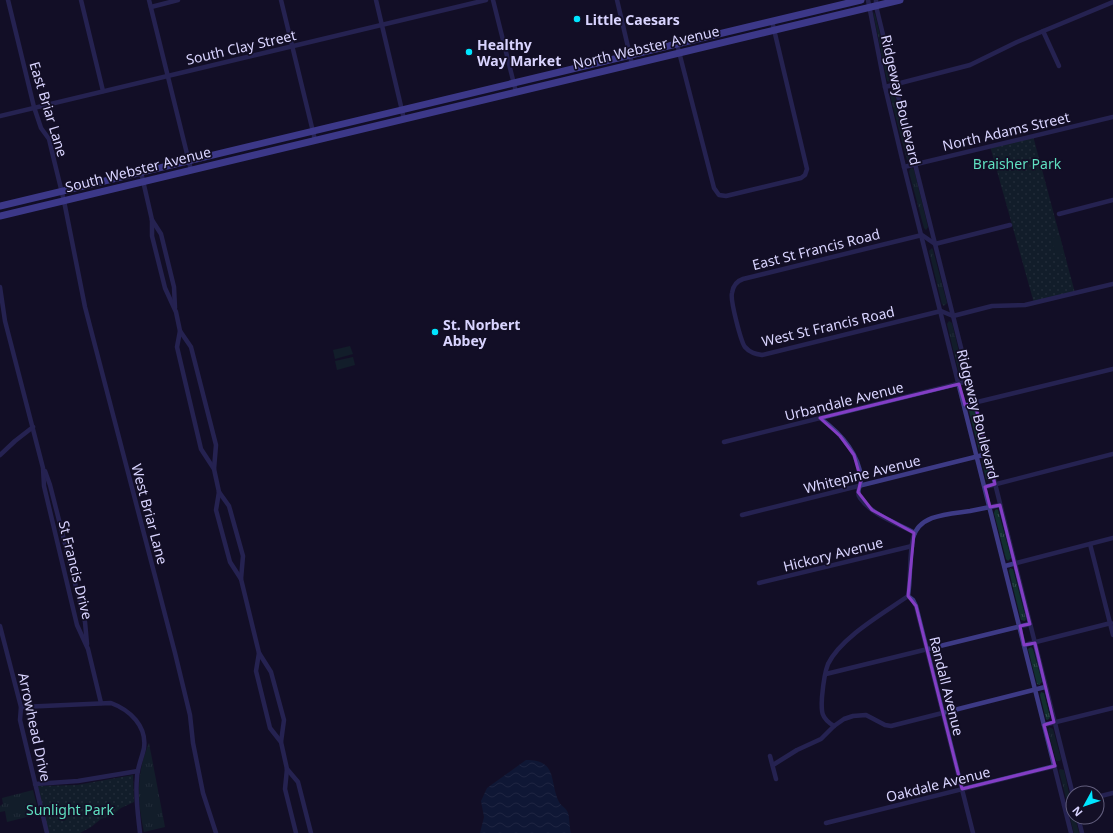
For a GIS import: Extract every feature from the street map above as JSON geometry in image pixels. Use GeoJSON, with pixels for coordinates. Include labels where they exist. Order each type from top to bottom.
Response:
{"type":"FeatureCollection","features":[{"type":"Feature","properties":{"kind":"main road","name":"North Webster Avenue"},"geometry":{"type":"LineString","coordinates":[[281,139],[861,0]]}},
{"type":"Feature","properties":{"kind":"main road","name":"North Webster Avenue"},"geometry":{"type":"LineString","coordinates":[[282,148],[774,30],[872,3],[900,0]]}},
{"type":"Feature","properties":{"kind":"main road","name":"South Webster Avenue"},"geometry":{"type":"LineString","coordinates":[[0,206],[281,139]]}},
{"type":"Feature","properties":{"kind":"main road","name":"South Webster Avenue"},"geometry":{"type":"LineString","coordinates":[[0,216],[282,148]]}},
{"type":"Feature","properties":{"kind":"street","name":"East Briar Lane"},"geometry":{"type":"LineString","coordinates":[[8,0],[34,108],[41,128],[49,139],[64,201]]}},
{"type":"Feature","properties":{"kind":"street"},"geometry":{"type":"LineString","coordinates":[[81,0],[103,91]]}},
{"type":"Feature","properties":{"kind":"street"},"geometry":{"type":"LineString","coordinates":[[149,0],[191,170]]}},
{"type":"Feature","properties":{"kind":"street"},"geometry":{"type":"LineString","coordinates":[[151,7],[178,0]]}},
{"type":"Feature","properties":{"kind":"street"},"geometry":{"type":"LineString","coordinates":[[281,0],[315,140]]}},
{"type":"Feature","properties":{"kind":"street"},"geometry":{"type":"LineString","coordinates":[[376,0],[404,119]]}},
{"type":"Feature","properties":{"kind":"street"},"geometry":{"type":"LineString","coordinates":[[461,0],[462,6]]}},
{"type":"Feature","properties":{"kind":"street","name":"South Clay Street"},"geometry":{"type":"LineString","coordinates":[[0,116],[486,0]]}},
{"type":"Feature","properties":{"kind":"street"},"geometry":{"type":"LineString","coordinates":[[493,0],[516,92]]}},
{"type":"Feature","properties":{"kind":"street"},"geometry":{"type":"LineString","coordinates":[[617,0],[632,64]]}},
{"type":"Feature","properties":{"kind":"street"},"geometry":{"type":"LineString","coordinates":[[885,87],[970,65],[1043,31],[1113,2]]}},
{"type":"Feature","properties":{"kind":"street","name":"Ridgeway Boulevard"},"geometry":{"type":"LineString","coordinates":[[872,3],[895,84],[1070,785]]}},
{"type":"Feature","properties":{"kind":"street","name":"Ridgeway Boulevard"},"geometry":{"type":"LineString","coordinates":[[872,3],[885,87],[904,167],[965,405],[1071,833]]}},
{"type":"Feature","properties":{"kind":"street"},"geometry":{"type":"LineString","coordinates":[[677,44],[714,190],[719,195],[726,196],[760,188],[801,178],[808,169],[772,21]]}},
{"type":"Feature","properties":{"kind":"street"},"geometry":{"type":"LineString","coordinates":[[1043,31],[1059,66]]}},
{"type":"Feature","properties":{"kind":"street","name":"North Adams Street"},"geometry":{"type":"LineString","coordinates":[[904,167],[1113,117]]}},
{"type":"Feature","properties":{"kind":"street"},"geometry":{"type":"LineString","coordinates":[[141,172],[152,220],[152,236],[165,288],[176,312]]}},
{"type":"Feature","properties":{"kind":"street"},"geometry":{"type":"LineString","coordinates":[[1058,214],[1113,200]]}},
{"type":"Feature","properties":{"kind":"street","name":"West Briar Lane"},"geometry":{"type":"LineString","coordinates":[[64,201],[85,307],[175,653],[190,715],[193,743],[203,793],[216,833]]}},
{"type":"Feature","properties":{"kind":"street"},"geometry":{"type":"LineString","coordinates":[[152,220],[161,234],[174,287],[176,312],[180,331],[177,347],[201,449],[214,468]]}},
{"type":"Feature","properties":{"kind":"street"},"geometry":{"type":"LineString","coordinates":[[922,235],[935,244],[1010,226]]}},
{"type":"Feature","properties":{"kind":"street","name":"East St Francis Road"},"geometry":{"type":"LineString","coordinates":[[732,302],[733,288],[743,278],[922,235]]}},
{"type":"Feature","properties":{"kind":"street"},"geometry":{"type":"LineString","coordinates":[[941,311],[953,316],[992,306],[1025,305],[1113,284]]}},
{"type":"Feature","properties":{"kind":"street","name":"St Francis Drive"},"geometry":{"type":"LineString","coordinates":[[0,287],[5,321],[43,468],[44,486],[77,625],[88,649],[101,703]]}},
{"type":"Feature","properties":{"kind":"street","name":"West St Francis Road"},"geometry":{"type":"LineString","coordinates":[[732,302],[743,343],[749,351],[762,355],[941,311]]}},
{"type":"Feature","properties":{"kind":"street"},"geometry":{"type":"LineString","coordinates":[[180,331],[191,347],[216,445],[214,468],[219,492],[216,510],[230,562],[241,580],[259,653],[271,672],[284,720],[281,742],[287,768],[285,788],[296,833]]}},
{"type":"Feature","properties":{"kind":"street"},"geometry":{"type":"LineString","coordinates":[[965,405],[1113,369]]}},
{"type":"Feature","properties":{"kind":"street","name":"Urbandale Avenue"},"geometry":{"type":"LineString","coordinates":[[724,442],[969,381]]}},
{"type":"Feature","properties":{"kind":"street"},"geometry":{"type":"LineString","coordinates":[[820,418],[848,445],[859,467],[862,480],[858,494],[867,505],[879,514],[915,533]]}},
{"type":"Feature","properties":{"kind":"street"},"geometry":{"type":"LineString","coordinates":[[0,455],[33,427]]}},
{"type":"Feature","properties":{"kind":"street","name":"Whitepine Avenue"},"geometry":{"type":"LineString","coordinates":[[742,515],[987,454]]}},
{"type":"Feature","properties":{"kind":"street"},"geometry":{"type":"LineString","coordinates":[[985,487],[1113,454]]}},
{"type":"Feature","properties":{"kind":"street"},"geometry":{"type":"LineString","coordinates":[[43,468],[50,485],[85,622],[88,649]]}},
{"type":"Feature","properties":{"kind":"street"},"geometry":{"type":"LineString","coordinates":[[219,492],[230,506],[243,556],[241,580]]}},
{"type":"Feature","properties":{"kind":"street"},"geometry":{"type":"LineString","coordinates":[[834,726],[826,720],[822,712],[823,686],[828,665],[833,657],[855,634],[908,596],[912,546],[915,533],[925,522],[938,516],[1000,505]]}},
{"type":"Feature","properties":{"kind":"street"},"geometry":{"type":"LineString","coordinates":[[1005,566],[1113,538]]}},
{"type":"Feature","properties":{"kind":"street"},"geometry":{"type":"LineString","coordinates":[[1090,544],[1112,623],[1113,635]]}},
{"type":"Feature","properties":{"kind":"street","name":"Hickory Avenue"},"geometry":{"type":"LineString","coordinates":[[759,583],[912,546]]}},
{"type":"Feature","properties":{"kind":"street","name":"Randall Avenue"},"geometry":{"type":"LineString","coordinates":[[908,596],[913,600],[916,606],[973,833]]}},
{"type":"Feature","properties":{"kind":"street"},"geometry":{"type":"LineString","coordinates":[[1024,645],[1112,623]]}},
{"type":"Feature","properties":{"kind":"street"},"geometry":{"type":"LineString","coordinates":[[826,674],[1030,624]]}},
{"type":"Feature","properties":{"kind":"street","name":"Arrowhead Drive"},"geometry":{"type":"LineString","coordinates":[[0,626],[21,707],[20,720],[46,833]]}},
{"type":"Feature","properties":{"kind":"street"},"geometry":{"type":"LineString","coordinates":[[259,653],[256,671],[270,728],[281,742]]}},
{"type":"Feature","properties":{"kind":"street"},"geometry":{"type":"LineString","coordinates":[[773,765],[797,750],[820,739],[844,719],[861,715],[871,716],[885,725],[891,726],[1046,687]]}},
{"type":"Feature","properties":{"kind":"street"},"geometry":{"type":"LineString","coordinates":[[21,707],[111,702],[123,707],[133,715],[144,737],[144,749],[138,771],[136,790],[140,833]]}},
{"type":"Feature","properties":{"kind":"street"},"geometry":{"type":"LineString","coordinates":[[1044,725],[1113,708]]}},
{"type":"Feature","properties":{"kind":"street"},"geometry":{"type":"LineString","coordinates":[[770,756],[776,779]]}},
{"type":"Feature","properties":{"kind":"street","name":"Oakdale Avenue"},"geometry":{"type":"LineString","coordinates":[[826,823],[1055,766]]}},
{"type":"Feature","properties":{"kind":"street"},"geometry":{"type":"LineString","coordinates":[[287,768],[298,782],[311,833]]}},
{"type":"Feature","properties":{"kind":"street"},"geometry":{"type":"LineString","coordinates":[[35,784],[78,781],[138,771]]}},
{"type":"Feature","properties":{"kind":"highlighted area"},"geometry":{"type":"Polygon","coordinates":[[[959,384],[965,405],[975,403],[995,484],[985,487],[990,507],[1000,505],[1030,624],[1020,626],[1024,645],[1035,643],[1054,722],[1044,725],[1055,766],[962,789],[916,606],[908,596],[914,533],[872,510],[858,492],[861,480],[854,455],[840,436],[820,418],[959,384]]]}},
{"type":"Feature","properties":{"kind":"green space"},"geometry":{"type":"Polygon","coordinates":[[[873,12],[875,14],[891,79],[890,82],[887,81],[873,12]]]}},
{"type":"Feature","properties":{"kind":"green space"},"geometry":{"type":"Polygon","coordinates":[[[892,89],[894,91],[911,159],[910,162],[907,160],[889,92],[892,89]]]}},
{"type":"Feature","properties":{"kind":"green space","name":"Braisher Park"},"geometry":{"type":"Polygon","coordinates":[[[1033,136],[1075,293],[1034,303],[990,146],[1033,136]]]}},
{"type":"Feature","properties":{"kind":"green space"},"geometry":{"type":"Polygon","coordinates":[[[912,168],[914,170],[928,227],[926,230],[924,228],[909,172],[912,168]]]}},
{"type":"Feature","properties":{"kind":"green space"},"geometry":{"type":"Polygon","coordinates":[[[1060,236],[1064,254],[1056,256],[1051,238],[1060,236]]]}},
{"type":"Feature","properties":{"kind":"green space"},"geometry":{"type":"Polygon","coordinates":[[[932,248],[947,303],[944,306],[942,304],[929,251],[932,248]]]}},
{"type":"Feature","properties":{"kind":"green space"},"geometry":{"type":"Polygon","coordinates":[[[949,321],[952,323],[965,377],[963,379],[960,377],[947,324],[949,321]]]}},
{"type":"Feature","properties":{"kind":"green space"},"geometry":{"type":"Polygon","coordinates":[[[350,346],[353,354],[335,359],[333,350],[350,346]]]}},
{"type":"Feature","properties":{"kind":"green space"},"geometry":{"type":"Polygon","coordinates":[[[353,357],[355,365],[337,370],[335,361],[353,357]]]}},
{"type":"Feature","properties":{"kind":"green space"},"geometry":{"type":"Polygon","coordinates":[[[970,408],[974,409],[983,449],[982,452],[979,450],[969,411],[970,408]]]}},
{"type":"Feature","properties":{"kind":"green space"},"geometry":{"type":"Polygon","coordinates":[[[984,459],[986,460],[991,478],[988,481],[986,479],[982,461],[984,459]]]}},
{"type":"Feature","properties":{"kind":"green space"},"geometry":{"type":"Polygon","coordinates":[[[997,509],[1011,558],[1008,561],[1006,559],[994,513],[997,509]]]}},
{"type":"Feature","properties":{"kind":"green space"},"geometry":{"type":"Polygon","coordinates":[[[1010,568],[1013,569],[1026,619],[1025,621],[1021,620],[1009,571],[1010,568]]]}},
{"type":"Feature","properties":{"kind":"green space"},"geometry":{"type":"Polygon","coordinates":[[[1031,647],[1033,649],[1042,682],[1039,685],[1037,684],[1028,649],[1031,647]]]}},
{"type":"Feature","properties":{"kind":"green space"},"geometry":{"type":"Polygon","coordinates":[[[1041,692],[1044,693],[1050,717],[1047,720],[1040,695],[1041,692]]]}},
{"type":"Feature","properties":{"kind":"green space"},"geometry":{"type":"Polygon","coordinates":[[[1049,727],[1053,729],[1061,759],[1060,761],[1056,761],[1048,730],[1049,727]]]}},
{"type":"Feature","properties":{"kind":"green space"},"geometry":{"type":"Polygon","coordinates":[[[149,743],[165,827],[144,832],[140,809],[139,787],[142,765],[149,743]]]}},
{"type":"Feature","properties":{"kind":"green space"},"geometry":{"type":"Polygon","coordinates":[[[1060,769],[1064,770],[1067,785],[1065,785],[1065,794],[1059,771],[1060,769]]]}},
{"type":"Feature","properties":{"kind":"green space","name":"Sunlight Park"},"geometry":{"type":"Polygon","coordinates":[[[133,775],[134,802],[121,808],[112,815],[101,819],[80,833],[48,833],[38,786],[77,785],[133,775]]]}},
{"type":"Feature","properties":{"kind":"green space"},"geometry":{"type":"Polygon","coordinates":[[[33,790],[39,814],[7,822],[5,811],[0,812],[0,806],[3,804],[2,798],[33,790]]]}},
{"type":"Feature","properties":{"kind":"green space"},"geometry":{"type":"Polygon","coordinates":[[[1072,825],[1077,825],[1079,833],[1074,833],[1072,825]]]}},
{"type":"Feature","properties":{"kind":"water"},"geometry":{"type":"Polygon","coordinates":[[[526,760],[536,761],[548,768],[551,773],[559,802],[568,813],[571,833],[480,833],[484,817],[481,801],[487,788],[526,760]]]}},
{"type":"Feature","properties":{"kind":"place","name":"Little Caesars"},"geometry":{"type":"Point","coordinates":[577,19]}},
{"type":"Feature","properties":{"kind":"place","name":"Healthy Way Market"},"geometry":{"type":"Point","coordinates":[469,52]}},
{"type":"Feature","properties":{"kind":"place","name":"St. Norbert Abbey"},"geometry":{"type":"Point","coordinates":[435,332]}}]}
